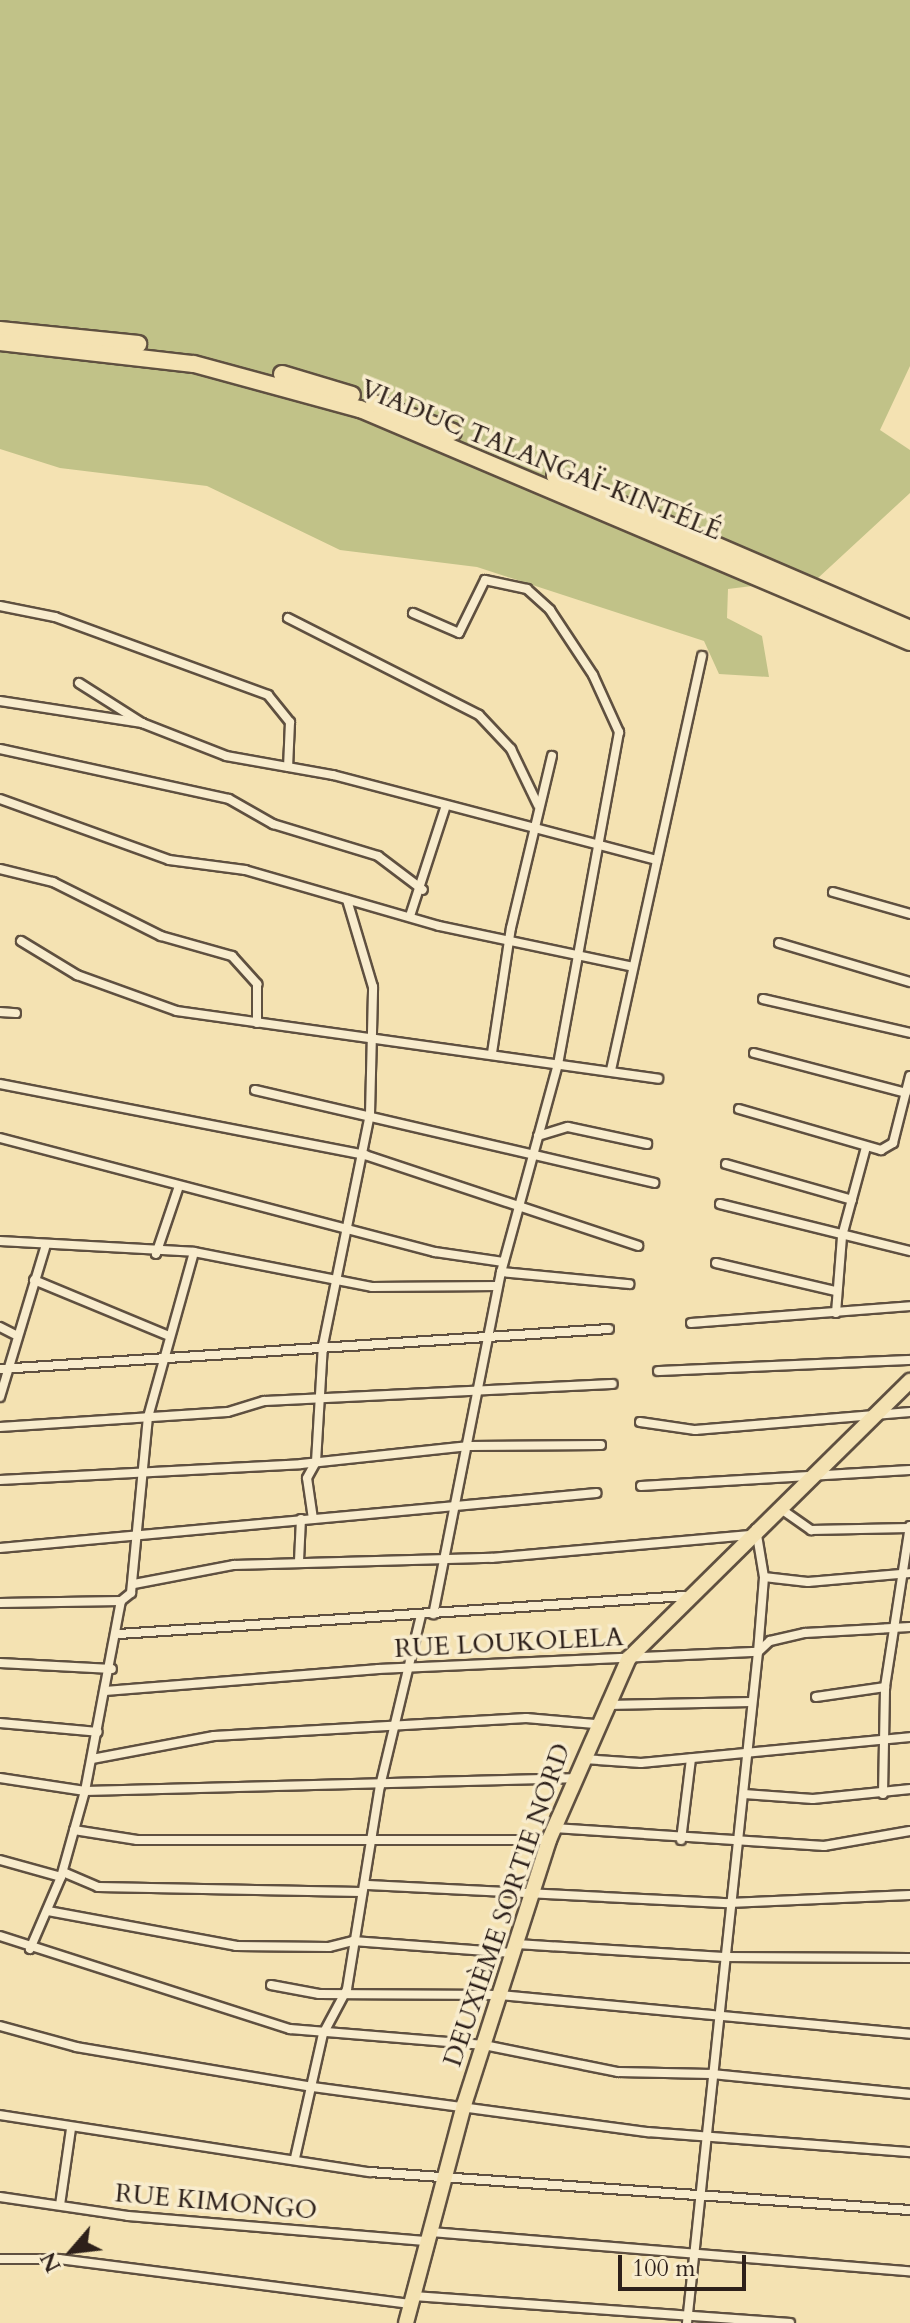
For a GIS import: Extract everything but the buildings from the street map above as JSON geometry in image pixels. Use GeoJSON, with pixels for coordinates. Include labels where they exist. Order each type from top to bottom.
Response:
{"type":"FeatureCollection","features":[{"type":"Feature","properties":{"kind":"highway","name":"VIADUC TALANGAÏ-KINTÉLÉ"},"geometry":{"type":"LineString","coordinates":[[0,330],[130,342],[326,387],[460,435],[910,629]]}},
{"type":"Feature","properties":{"kind":"highway","name":"VIADUC TALANGAÏ-KINTÉLÉ"},"geometry":{"type":"LineString","coordinates":[[0,342],[194,364],[360,409],[910,642]]}},
{"type":"Feature","properties":{"kind":"main road","name":"DEUXIÈME SORTIE NORD"},"geometry":{"type":"LineString","coordinates":[[406,2323],[464,2105],[552,1834],[595,1724],[629,1658],[685,1596],[752,1532],[781,1509],[875,1412],[910,1381]]}},
{"type":"Feature","properties":{"kind":"street"},"geometry":{"type":"LineString","coordinates":[[413,613],[459,633],[481,586],[494,577],[527,589],[550,610],[616,717],[618,748],[574,956],[558,1064],[538,1136],[531,1149],[502,1267],[487,1336],[460,1503],[444,1558],[433,1614]]}},
{"type":"Feature","properties":{"kind":"street"},"geometry":{"type":"LineString","coordinates":[[0,606],[55,617],[268,695],[290,722],[288,767]]}},
{"type":"Feature","properties":{"kind":"street"},"geometry":{"type":"LineString","coordinates":[[288,618],[479,715],[511,749],[538,805]]}},
{"type":"Feature","properties":{"kind":"street"},"geometry":{"type":"LineString","coordinates":[[611,1070],[702,656]]}},
{"type":"Feature","properties":{"kind":"street"},"geometry":{"type":"LineString","coordinates":[[79,683],[142,723],[226,756],[288,767],[657,860]]}},
{"type":"Feature","properties":{"kind":"street"},"geometry":{"type":"LineString","coordinates":[[0,701],[142,723]]}},
{"type":"Feature","properties":{"kind":"street"},"geometry":{"type":"LineString","coordinates":[[0,749],[229,799],[273,824],[378,856],[423,890]]}},
{"type":"Feature","properties":{"kind":"street"},"geometry":{"type":"LineString","coordinates":[[492,1053],[509,940],[532,830],[552,756]]}},
{"type":"Feature","properties":{"kind":"street"},"geometry":{"type":"LineString","coordinates":[[0,799],[169,860],[245,870],[410,916],[574,956],[633,967]]}},
{"type":"Feature","properties":{"kind":"street"},"geometry":{"type":"LineString","coordinates":[[410,916],[423,890],[445,808]]}},
{"type":"Feature","properties":{"kind":"street"},"geometry":{"type":"LineString","coordinates":[[0,869],[53,882],[161,936],[232,956],[257,984],[257,1023]]}},
{"type":"Feature","properties":{"kind":"street"},"geometry":{"type":"LineString","coordinates":[[833,892],[910,914]]}},
{"type":"Feature","properties":{"kind":"street"},"geometry":{"type":"LineString","coordinates":[[313,1519],[307,1478],[316,1462],[323,1345],[365,1155],[370,1114],[373,1039],[371,970],[347,900]]}},
{"type":"Feature","properties":{"kind":"street"},"geometry":{"type":"LineString","coordinates":[[21,941],[77,975],[146,1002],[257,1023],[492,1053],[658,1079]]}},
{"type":"Feature","properties":{"kind":"street"},"geometry":{"type":"LineString","coordinates":[[779,943],[910,982]]}},
{"type":"Feature","properties":{"kind":"street"},"geometry":{"type":"LineString","coordinates":[[763,999],[910,1033]]}},
{"type":"Feature","properties":{"kind":"street"},"geometry":{"type":"LineString","coordinates":[[0,1012],[16,1013]]}},
{"type":"Feature","properties":{"kind":"street"},"geometry":{"type":"LineString","coordinates":[[754,1053],[906,1093]]}},
{"type":"Feature","properties":{"kind":"street"},"geometry":{"type":"LineString","coordinates":[[739,1109],[866,1147],[893,1143],[910,1076]]}},
{"type":"Feature","properties":{"kind":"street"},"geometry":{"type":"LineString","coordinates":[[0,1084],[365,1155],[638,1246]]}},
{"type":"Feature","properties":{"kind":"street"},"geometry":{"type":"LineString","coordinates":[[255,1090],[531,1149],[654,1183]]}},
{"type":"Feature","properties":{"kind":"street"},"geometry":{"type":"LineString","coordinates":[[538,1136],[568,1127],[647,1144]]}},
{"type":"Feature","properties":{"kind":"street"},"geometry":{"type":"LineString","coordinates":[[0,1138],[179,1186],[350,1226],[435,1252],[502,1267],[629,1284]]}},
{"type":"Feature","properties":{"kind":"street"},"geometry":{"type":"LineString","coordinates":[[836,1313],[835,1291],[842,1236],[866,1147]]}},
{"type":"Feature","properties":{"kind":"street"},"geometry":{"type":"LineString","coordinates":[[726,1164],[852,1200]]}},
{"type":"Feature","properties":{"kind":"street"},"geometry":{"type":"LineString","coordinates":[[156,1254],[179,1186]]}},
{"type":"Feature","properties":{"kind":"street"},"geometry":{"type":"LineString","coordinates":[[720,1204],[910,1251]]}},
{"type":"Feature","properties":{"kind":"street"},"geometry":{"type":"LineString","coordinates":[[0,1241],[156,1254],[194,1252],[416,1289],[498,1286]]}},
{"type":"Feature","properties":{"kind":"street"},"geometry":{"type":"LineString","coordinates":[[0,1397],[3,1369],[46,1245]]}},
{"type":"Feature","properties":{"kind":"street"},"geometry":{"type":"LineString","coordinates":[[30,1949],[62,1874],[85,1791],[112,1669],[121,1601],[134,1584],[138,1476],[148,1417],[167,1335],[194,1252]]}},
{"type":"Feature","properties":{"kind":"street"},"geometry":{"type":"LineString","coordinates":[[716,1263],[835,1291]]}},
{"type":"Feature","properties":{"kind":"street"},"geometry":{"type":"LineString","coordinates":[[34,1280],[167,1335]]}},
{"type":"Feature","properties":{"kind":"street"},"geometry":{"type":"LineString","coordinates":[[691,1323],[910,1306]]}},
{"type":"Feature","properties":{"kind":"street"},"geometry":{"type":"LineString","coordinates":[[0,1327],[14,1334]]}},
{"type":"Feature","properties":{"kind":"street"},"geometry":{"type":"LineString","coordinates":[[3,1369],[323,1345],[609,1329]]}},
{"type":"Feature","properties":{"kind":"street"},"geometry":{"type":"LineString","coordinates":[[658,1371],[910,1360]]}},
{"type":"Feature","properties":{"kind":"street"},"geometry":{"type":"LineString","coordinates":[[0,1427],[320,1401],[613,1384]]}},
{"type":"Feature","properties":{"kind":"street"},"geometry":{"type":"LineString","coordinates":[[640,1422],[695,1430],[875,1412],[910,1412]]}},
{"type":"Feature","properties":{"kind":"street"},"geometry":{"type":"LineString","coordinates":[[0,1480],[138,1476],[469,1446],[601,1445]]}},
{"type":"Feature","properties":{"kind":"street"},"geometry":{"type":"LineString","coordinates":[[641,1486],[910,1470]]}},
{"type":"Feature","properties":{"kind":"street"},"geometry":{"type":"LineString","coordinates":[[0,1548],[135,1541],[301,1519],[596,1493]]}},
{"type":"Feature","properties":{"kind":"street"},"geometry":{"type":"LineString","coordinates":[[781,1509],[811,1530],[910,1527],[897,1574],[885,1687],[881,1741],[883,1794]]}},
{"type":"Feature","properties":{"kind":"street"},"geometry":{"type":"LineString","coordinates":[[299,1561],[301,1519]]}},
{"type":"Feature","properties":{"kind":"street"},"geometry":{"type":"LineString","coordinates":[[134,1584],[299,1561],[444,1558],[752,1532],[764,1577],[758,1652],[711,2074],[703,2191],[688,2319]]}},
{"type":"Feature","properties":{"kind":"street"},"geometry":{"type":"LineString","coordinates":[[764,1577],[808,1582],[910,1573]]}},
{"type":"Feature","properties":{"kind":"street"},"geometry":{"type":"LineString","coordinates":[[119,1634],[685,1596]]}},
{"type":"Feature","properties":{"kind":"street"},"geometry":{"type":"LineString","coordinates":[[0,1603],[121,1601]]}},
{"type":"Feature","properties":{"kind":"street"},"geometry":{"type":"LineString","coordinates":[[295,2158],[323,2034],[347,1989],[353,1941],[375,1835],[380,1786],[406,1667],[421,1615]]}},
{"type":"Feature","properties":{"kind":"street","name":"RUE LOUKOLELA"},"geometry":{"type":"LineString","coordinates":[[106,1691],[406,1667],[758,1652],[770,1641],[805,1633],[910,1627]]}},
{"type":"Feature","properties":{"kind":"street"},"geometry":{"type":"LineString","coordinates":[[0,1663],[112,1669]]}},
{"type":"Feature","properties":{"kind":"street"},"geometry":{"type":"LineString","coordinates":[[816,1697],[885,1687]]}},
{"type":"Feature","properties":{"kind":"street"},"geometry":{"type":"LineString","coordinates":[[606,1705],[751,1702]]}},
{"type":"Feature","properties":{"kind":"street"},"geometry":{"type":"LineString","coordinates":[[92,1759],[214,1736],[392,1730],[526,1718],[595,1724]]}},
{"type":"Feature","properties":{"kind":"street"},"geometry":{"type":"LineString","coordinates":[[0,1723],[98,1732]]}},
{"type":"Feature","properties":{"kind":"street"},"geometry":{"type":"LineString","coordinates":[[580,1759],[691,1759],[910,1737]]}},
{"type":"Feature","properties":{"kind":"street"},"geometry":{"type":"LineString","coordinates":[[681,1840],[691,1759]]}},
{"type":"Feature","properties":{"kind":"street"},"geometry":{"type":"LineString","coordinates":[[0,1778],[85,1791],[380,1786],[572,1778]]}},
{"type":"Feature","properties":{"kind":"street"},"geometry":{"type":"LineString","coordinates":[[744,1794],[883,1794],[910,1789]]}},
{"type":"Feature","properties":{"kind":"street"},"geometry":{"type":"LineString","coordinates":[[74,1830],[137,1840],[552,1834],[824,1846],[910,1831]]}},
{"type":"Feature","properties":{"kind":"street"},"geometry":{"type":"LineString","coordinates":[[0,1860],[62,1874],[98,1887],[533,1893],[729,1903],[910,1895]]}},
{"type":"Feature","properties":{"kind":"street"},"geometry":{"type":"LineString","coordinates":[[48,1911],[236,1946],[329,1947],[353,1941],[724,1957],[910,1958]]}},
{"type":"Feature","properties":{"kind":"street"},"geometry":{"type":"LineString","coordinates":[[0,1936],[30,1949],[219,2001],[263,2023],[323,2034],[484,2045],[618,2072],[711,2074],[910,2094]]}},
{"type":"Feature","properties":{"kind":"street"},"geometry":{"type":"LineString","coordinates":[[271,1985],[319,1994],[347,1989],[500,1995],[910,2034]]}},
{"type":"Feature","properties":{"kind":"street"},"geometry":{"type":"LineString","coordinates":[[0,2026],[76,2047],[313,2087],[705,2134],[910,2152]]}},
{"type":"Feature","properties":{"kind":"street"},"geometry":{"type":"LineString","coordinates":[[0,2115],[71,2129],[295,2158],[370,2172],[444,2175],[542,2187],[703,2191],[910,2210]]}},
{"type":"Feature","properties":{"kind":"street"},"geometry":{"type":"LineString","coordinates":[[60,2205],[71,2129]]}},
{"type":"Feature","properties":{"kind":"street","name":"RUE KIMONGO"},"geometry":{"type":"LineString","coordinates":[[0,2197],[60,2205],[430,2236],[910,2271]]}},
{"type":"Feature","properties":{"kind":"street"},"geometry":{"type":"LineString","coordinates":[[0,2259],[59,2259],[413,2300],[790,2323]]}},
{"type":"Feature","properties":{"kind":"green space"},"geometry":{"type":"Polygon","coordinates":[[[0,0],[910,0],[910,366],[880,430],[910,450],[910,493],[818,578],[728,589],[727,618],[762,636],[769,677],[719,674],[704,641],[477,567],[340,550],[207,486],[60,468],[0,449],[0,0]]]}}]}
